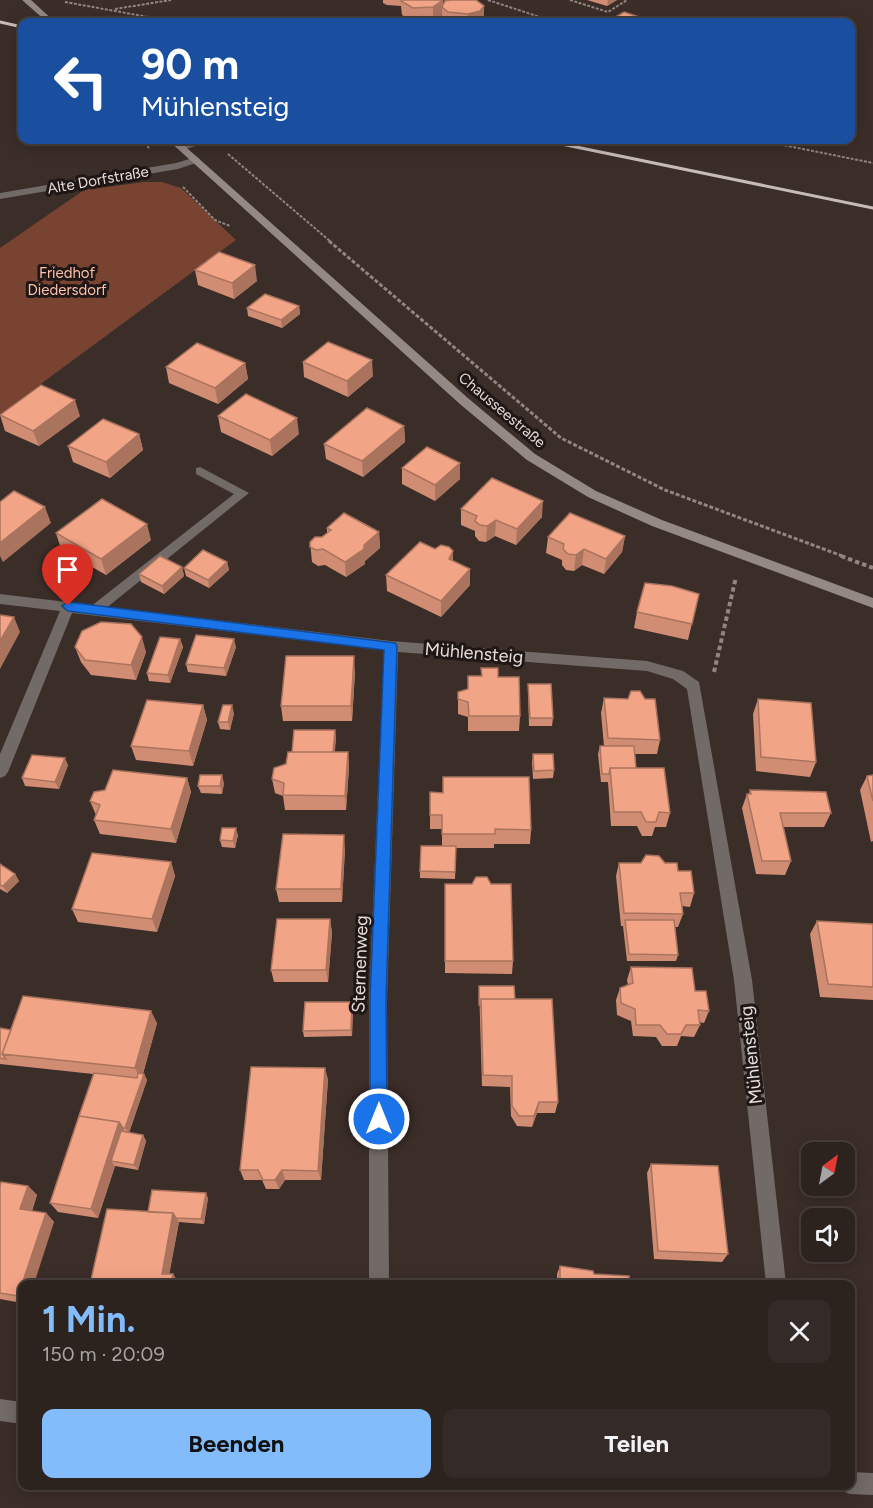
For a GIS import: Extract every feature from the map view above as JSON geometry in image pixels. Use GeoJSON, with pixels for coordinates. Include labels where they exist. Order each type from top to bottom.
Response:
{"type":"FeatureCollection","features":[{"type":"Feature","properties":{"kind":"main road"},"geometry":{"type":"LineString","coordinates":[[27,1],[46,18]]}},
{"type":"Feature","properties":{"kind":"main road","name":"Chausseestraße"},"geometry":{"type":"LineString","coordinates":[[178,144],[465,402],[531,457],[592,494],[657,523],[873,603]]}},
{"type":"Feature","properties":{"kind":"street"},"geometry":{"type":"LineString","coordinates":[[182,147],[194,144]]}},
{"type":"Feature","properties":{"kind":"street","name":"Alte Dorfstraße"},"geometry":{"type":"LineString","coordinates":[[0,196],[178,166],[196,160]]}},
{"type":"Feature","properties":{"kind":"street"},"geometry":{"type":"LineString","coordinates":[[95,610],[243,493],[200,471]]}},
{"type":"Feature","properties":{"kind":"street","name":"Mühlensteig"},"geometry":{"type":"LineString","coordinates":[[0,599],[391,646],[647,666],[678,675],[694,686],[743,980],[776,1280]]}},
{"type":"Feature","properties":{"kind":"street"},"geometry":{"type":"LineString","coordinates":[[0,772],[68,606]]}},
{"type":"Feature","properties":{"kind":"street","name":"Sternenweg"},"geometry":{"type":"LineString","coordinates":[[380,1280],[378,1000],[391,646]]}},
{"type":"Feature","properties":{"kind":"street"},"geometry":{"type":"LineString","coordinates":[[0,1410],[18,1412]]}},
{"type":"Feature","properties":{"kind":"street"},"geometry":{"type":"LineString","coordinates":[[855,1483],[873,1484]]}},
{"type":"Feature","properties":{"kind":"path"},"geometry":{"type":"LineString","coordinates":[[56,0],[156,18]]}},
{"type":"Feature","properties":{"kind":"path"},"geometry":{"type":"LineString","coordinates":[[110,9],[171,0]]}},
{"type":"Feature","properties":{"kind":"path"},"geometry":{"type":"LineString","coordinates":[[488,0],[543,18]]}},
{"type":"Feature","properties":{"kind":"path"},"geometry":{"type":"LineString","coordinates":[[570,0],[608,12],[627,0]]}},
{"type":"Feature","properties":{"kind":"path"},"geometry":{"type":"LineString","coordinates":[[215,144],[236,159],[561,438],[665,490],[873,568]]}},
{"type":"Feature","properties":{"kind":"path"},"geometry":{"type":"LineString","coordinates":[[778,144],[873,163]]}},
{"type":"Feature","properties":{"kind":"path"},"geometry":{"type":"LineString","coordinates":[[694,686],[713,675],[736,577],[746,555]]}},
{"type":"Feature","properties":{"kind":"green space","name":"Friedhof Diedersdorf"},"geometry":{"type":"Polygon","coordinates":[[[144,182],[162,182],[181,188],[236,240],[0,414],[0,248],[84,190],[144,182]]]}},
{"type":"Feature","properties":{"kind":"building"},"geometry":{"type":"Polygon","coordinates":[[[402,0],[443,0],[433,7],[413,8],[402,0]]]}},
{"type":"Feature","properties":{"kind":"building"},"geometry":{"type":"Polygon","coordinates":[[[476,0],[484,6],[480,11],[468,14],[448,12],[442,7],[445,1],[476,0]]]}},
{"type":"Feature","properties":{"kind":"building"},"geometry":{"type":"Polygon","coordinates":[[[624,12],[636,16],[632,18],[614,18],[624,12]]]}},
{"type":"Feature","properties":{"kind":"building"},"geometry":{"type":"Polygon","coordinates":[[[219,252],[255,265],[232,283],[195,270],[219,252]]]}},
{"type":"Feature","properties":{"kind":"building"},"geometry":{"type":"Polygon","coordinates":[[[265,294],[299,306],[281,320],[247,308],[265,294]]]}},
{"type":"Feature","properties":{"kind":"building"},"geometry":{"type":"Polygon","coordinates":[[[328,342],[372,360],[347,381],[303,362],[328,342]]]}},
{"type":"Feature","properties":{"kind":"building"},"geometry":{"type":"Polygon","coordinates":[[[197,343],[245,363],[215,388],[166,367],[197,343]]]}},
{"type":"Feature","properties":{"kind":"building"},"geometry":{"type":"Polygon","coordinates":[[[41,385],[75,400],[33,431],[0,415],[41,385]]]}},
{"type":"Feature","properties":{"kind":"building"},"geometry":{"type":"Polygon","coordinates":[[[246,394],[297,418],[270,440],[218,416],[246,394]]]}},
{"type":"Feature","properties":{"kind":"building"},"geometry":{"type":"Polygon","coordinates":[[[367,408],[404,426],[362,461],[324,444],[367,408]]]}},
{"type":"Feature","properties":{"kind":"building"},"geometry":{"type":"Polygon","coordinates":[[[103,419],[139,434],[106,462],[68,446],[103,419]]]}},
{"type":"Feature","properties":{"kind":"building"},"geometry":{"type":"Polygon","coordinates":[[[427,447],[460,463],[435,485],[402,468],[427,447]]]}},
{"type":"Feature","properties":{"kind":"building"},"geometry":{"type":"Polygon","coordinates":[[[492,478],[543,501],[517,529],[496,520],[487,526],[480,525],[475,521],[477,516],[461,509],[492,478]]]}},
{"type":"Feature","properties":{"kind":"building"},"geometry":{"type":"Polygon","coordinates":[[[14,491],[45,507],[0,543],[0,502],[14,491]]]}},
{"type":"Feature","properties":{"kind":"building"},"geometry":{"type":"Polygon","coordinates":[[[102,499],[147,524],[101,559],[56,533],[102,499]]]}},
{"type":"Feature","properties":{"kind":"building"},"geometry":{"type":"Polygon","coordinates":[[[344,513],[379,532],[364,545],[364,549],[345,562],[323,549],[316,550],[310,547],[310,542],[315,537],[322,537],[331,530],[327,528],[344,513]]]}},
{"type":"Feature","properties":{"kind":"building"},"geometry":{"type":"Polygon","coordinates":[[[570,513],[625,536],[606,559],[584,549],[576,555],[568,554],[563,549],[564,544],[548,537],[570,513]]]}},
{"type":"Feature","properties":{"kind":"building"},"geometry":{"type":"Polygon","coordinates":[[[420,542],[435,549],[441,545],[449,547],[453,551],[449,559],[470,569],[441,601],[386,575],[420,542]]]}},
{"type":"Feature","properties":{"kind":"building"},"geometry":{"type":"Polygon","coordinates":[[[203,550],[227,562],[208,580],[184,568],[203,550]]]}},
{"type":"Feature","properties":{"kind":"building"},"geometry":{"type":"Polygon","coordinates":[[[160,556],[182,567],[162,586],[139,574],[160,556]]]}},
{"type":"Feature","properties":{"kind":"building"},"geometry":{"type":"Polygon","coordinates":[[[645,583],[672,586],[699,594],[692,624],[637,612],[645,583]]]}},
{"type":"Feature","properties":{"kind":"building"},"geometry":{"type":"Polygon","coordinates":[[[0,615],[14,617],[0,641],[0,615]]]}},
{"type":"Feature","properties":{"kind":"building"},"geometry":{"type":"Polygon","coordinates":[[[101,622],[131,624],[142,637],[131,665],[85,660],[75,647],[82,631],[101,622]]]}},
{"type":"Feature","properties":{"kind":"building"},"geometry":{"type":"Polygon","coordinates":[[[196,635],[234,639],[224,668],[186,664],[196,635]]]}},
{"type":"Feature","properties":{"kind":"building"},"geometry":{"type":"Polygon","coordinates":[[[160,637],[180,639],[168,675],[147,673],[160,637]]]}},
{"type":"Feature","properties":{"kind":"building"},"geometry":{"type":"Polygon","coordinates":[[[286,656],[354,656],[351,706],[281,706],[286,656]]]}},
{"type":"Feature","properties":{"kind":"building"},"geometry":{"type":"Polygon","coordinates":[[[481,668],[498,668],[498,677],[519,677],[520,716],[469,716],[468,702],[458,699],[458,692],[468,689],[468,676],[482,676],[481,668]]]}},
{"type":"Feature","properties":{"kind":"building"},"geometry":{"type":"Polygon","coordinates":[[[528,684],[551,684],[553,718],[530,718],[528,684]]]}},
{"type":"Feature","properties":{"kind":"building"},"geometry":{"type":"Polygon","coordinates":[[[631,691],[640,691],[645,699],[655,699],[660,740],[608,738],[604,698],[628,699],[631,691]]]}},
{"type":"Feature","properties":{"kind":"building"},"geometry":{"type":"Polygon","coordinates":[[[758,699],[811,703],[816,762],[761,757],[758,699]]]}},
{"type":"Feature","properties":{"kind":"building"},"geometry":{"type":"Polygon","coordinates":[[[147,700],[203,705],[189,751],[131,746],[147,700]]]}},
{"type":"Feature","properties":{"kind":"building"},"geometry":{"type":"Polygon","coordinates":[[[223,705],[232,705],[228,722],[218,722],[223,705]]]}},
{"type":"Feature","properties":{"kind":"building"},"geometry":{"type":"Polygon","coordinates":[[[294,730],[335,730],[333,752],[292,752],[294,730]]]}},
{"type":"Feature","properties":{"kind":"building"},"geometry":{"type":"Polygon","coordinates":[[[600,746],[634,746],[636,768],[610,768],[609,774],[602,774],[600,746]]]}},
{"type":"Feature","properties":{"kind":"building"},"geometry":{"type":"Polygon","coordinates":[[[288,752],[348,752],[345,796],[283,795],[284,783],[272,779],[274,768],[286,764],[288,752]]]}},
{"type":"Feature","properties":{"kind":"building"},"geometry":{"type":"Polygon","coordinates":[[[533,754],[553,754],[554,770],[534,771],[533,754]]]}},
{"type":"Feature","properties":{"kind":"building"},"geometry":{"type":"Polygon","coordinates":[[[32,755],[65,758],[55,782],[22,778],[32,755]]]}},
{"type":"Feature","properties":{"kind":"building"},"geometry":{"type":"Polygon","coordinates":[[[610,768],[664,768],[670,813],[659,812],[656,822],[646,822],[641,812],[614,812],[610,768]]]}},
{"type":"Feature","properties":{"kind":"building"},"geometry":{"type":"Polygon","coordinates":[[[113,770],[187,778],[171,829],[94,820],[100,805],[90,801],[94,792],[105,790],[113,770]]]}},
{"type":"Feature","properties":{"kind":"building"},"geometry":{"type":"Polygon","coordinates":[[[200,775],[222,775],[220,786],[198,786],[200,775]]]}},
{"type":"Feature","properties":{"kind":"building"},"geometry":{"type":"Polygon","coordinates":[[[873,775],[873,801],[867,776],[873,775]]]}},
{"type":"Feature","properties":{"kind":"building"},"geometry":{"type":"Polygon","coordinates":[[[443,777],[529,777],[531,830],[495,829],[495,834],[442,834],[442,815],[430,815],[430,792],[443,793],[443,777]]]}},
{"type":"Feature","properties":{"kind":"building"},"geometry":{"type":"Polygon","coordinates":[[[750,790],[826,792],[831,813],[780,813],[791,861],[762,861],[747,794],[751,794],[750,790]]]}},
{"type":"Feature","properties":{"kind":"building"},"geometry":{"type":"Polygon","coordinates":[[[222,828],[236,828],[233,841],[220,840],[222,828]]]}},
{"type":"Feature","properties":{"kind":"building"},"geometry":{"type":"Polygon","coordinates":[[[283,834],[344,835],[341,889],[276,889],[283,834]]]}},
{"type":"Feature","properties":{"kind":"building"},"geometry":{"type":"Polygon","coordinates":[[[421,846],[456,846],[455,872],[420,871],[421,846]]]}},
{"type":"Feature","properties":{"kind":"building"},"geometry":{"type":"Polygon","coordinates":[[[92,853],[171,862],[152,919],[72,909],[92,853]]]}},
{"type":"Feature","properties":{"kind":"building"},"geometry":{"type":"Polygon","coordinates":[[[646,855],[659,856],[665,863],[677,863],[678,871],[691,871],[694,893],[680,893],[683,914],[624,913],[619,863],[641,863],[646,855]]]}},
{"type":"Feature","properties":{"kind":"building"},"geometry":{"type":"Polygon","coordinates":[[[0,864],[15,874],[3,886],[0,885],[0,864]]]}},
{"type":"Feature","properties":{"kind":"building"},"geometry":{"type":"Polygon","coordinates":[[[476,877],[487,877],[491,884],[511,884],[513,961],[445,961],[445,884],[472,884],[476,877]]]}},
{"type":"Feature","properties":{"kind":"building"},"geometry":{"type":"Polygon","coordinates":[[[277,919],[330,919],[326,970],[271,970],[277,919]]]}},
{"type":"Feature","properties":{"kind":"building"},"geometry":{"type":"Polygon","coordinates":[[[625,920],[674,920],[678,955],[629,954],[625,920]]]}},
{"type":"Feature","properties":{"kind":"building"},"geometry":{"type":"Polygon","coordinates":[[[817,921],[873,924],[873,987],[828,984],[817,921]]]}},
{"type":"Feature","properties":{"kind":"building"},"geometry":{"type":"Polygon","coordinates":[[[631,967],[692,968],[695,991],[706,991],[709,1011],[698,1010],[700,1025],[686,1025],[681,1034],[667,1034],[660,1025],[636,1025],[635,1009],[621,1003],[620,988],[633,983],[631,967]]]}},
{"type":"Feature","properties":{"kind":"building"},"geometry":{"type":"Polygon","coordinates":[[[479,986],[514,986],[515,999],[481,999],[481,1005],[479,1005],[479,986]]]}},
{"type":"Feature","properties":{"kind":"building"},"geometry":{"type":"Polygon","coordinates":[[[23,996],[151,1011],[135,1068],[2,1054],[23,996]]]}},
{"type":"Feature","properties":{"kind":"building"},"geometry":{"type":"Polygon","coordinates":[[[481,999],[552,999],[558,1102],[539,1102],[534,1116],[519,1116],[512,1106],[512,1076],[483,1075],[481,999]]]}},
{"type":"Feature","properties":{"kind":"building"},"geometry":{"type":"Polygon","coordinates":[[[305,1002],[352,1002],[351,1030],[303,1031],[305,1002]]]}},
{"type":"Feature","properties":{"kind":"building"},"geometry":{"type":"Polygon","coordinates":[[[0,1028],[11,1030],[2,1054],[6,1059],[0,1058],[0,1028]]]}},
{"type":"Feature","properties":{"kind":"building"},"geometry":{"type":"Polygon","coordinates":[[[251,1067],[325,1068],[318,1171],[282,1170],[275,1180],[263,1180],[258,1170],[240,1170],[251,1067]]]}},
{"type":"Feature","properties":{"kind":"building"},"geometry":{"type":"Polygon","coordinates":[[[94,1073],[137,1078],[138,1073],[144,1074],[125,1128],[119,1122],[79,1116],[94,1073]]]}},
{"type":"Feature","properties":{"kind":"building"},"geometry":{"type":"Polygon","coordinates":[[[79,1116],[119,1122],[91,1209],[50,1203],[79,1116]]]}},
{"type":"Feature","properties":{"kind":"building"},"geometry":{"type":"Polygon","coordinates":[[[121,1131],[143,1135],[134,1165],[111,1161],[121,1131]]]}},
{"type":"Feature","properties":{"kind":"building"},"geometry":{"type":"Polygon","coordinates":[[[651,1164],[718,1166],[728,1254],[658,1251],[651,1164]]]}},
{"type":"Feature","properties":{"kind":"building"},"geometry":{"type":"Polygon","coordinates":[[[1,1182],[28,1186],[20,1209],[46,1213],[23,1280],[18,1280],[18,1296],[0,1293],[1,1182]]]}},
{"type":"Feature","properties":{"kind":"building"},"geometry":{"type":"Polygon","coordinates":[[[152,1190],[206,1193],[201,1219],[176,1218],[173,1213],[148,1212],[152,1190]]]}},
{"type":"Feature","properties":{"kind":"building"},"geometry":{"type":"Polygon","coordinates":[[[107,1209],[173,1213],[162,1274],[173,1274],[172,1280],[91,1280],[107,1209]]]}},
{"type":"Feature","properties":{"kind":"building"},"geometry":{"type":"Polygon","coordinates":[[[560,1266],[593,1271],[594,1274],[629,1276],[630,1280],[560,1280],[560,1266]]]}},
{"type":"Feature","properties":{"kind":"railway"},"geometry":{"type":"LineString","coordinates":[[0,22],[18,26]]}},
{"type":"Feature","properties":{"kind":"railway"},"geometry":{"type":"LineString","coordinates":[[561,144],[873,208]]}},
{"type":"Feature","properties":{"kind":"route"},"geometry":{"type":"LineString","coordinates":[[68,606],[391,646],[378,1000],[379,1119]]}}]}
